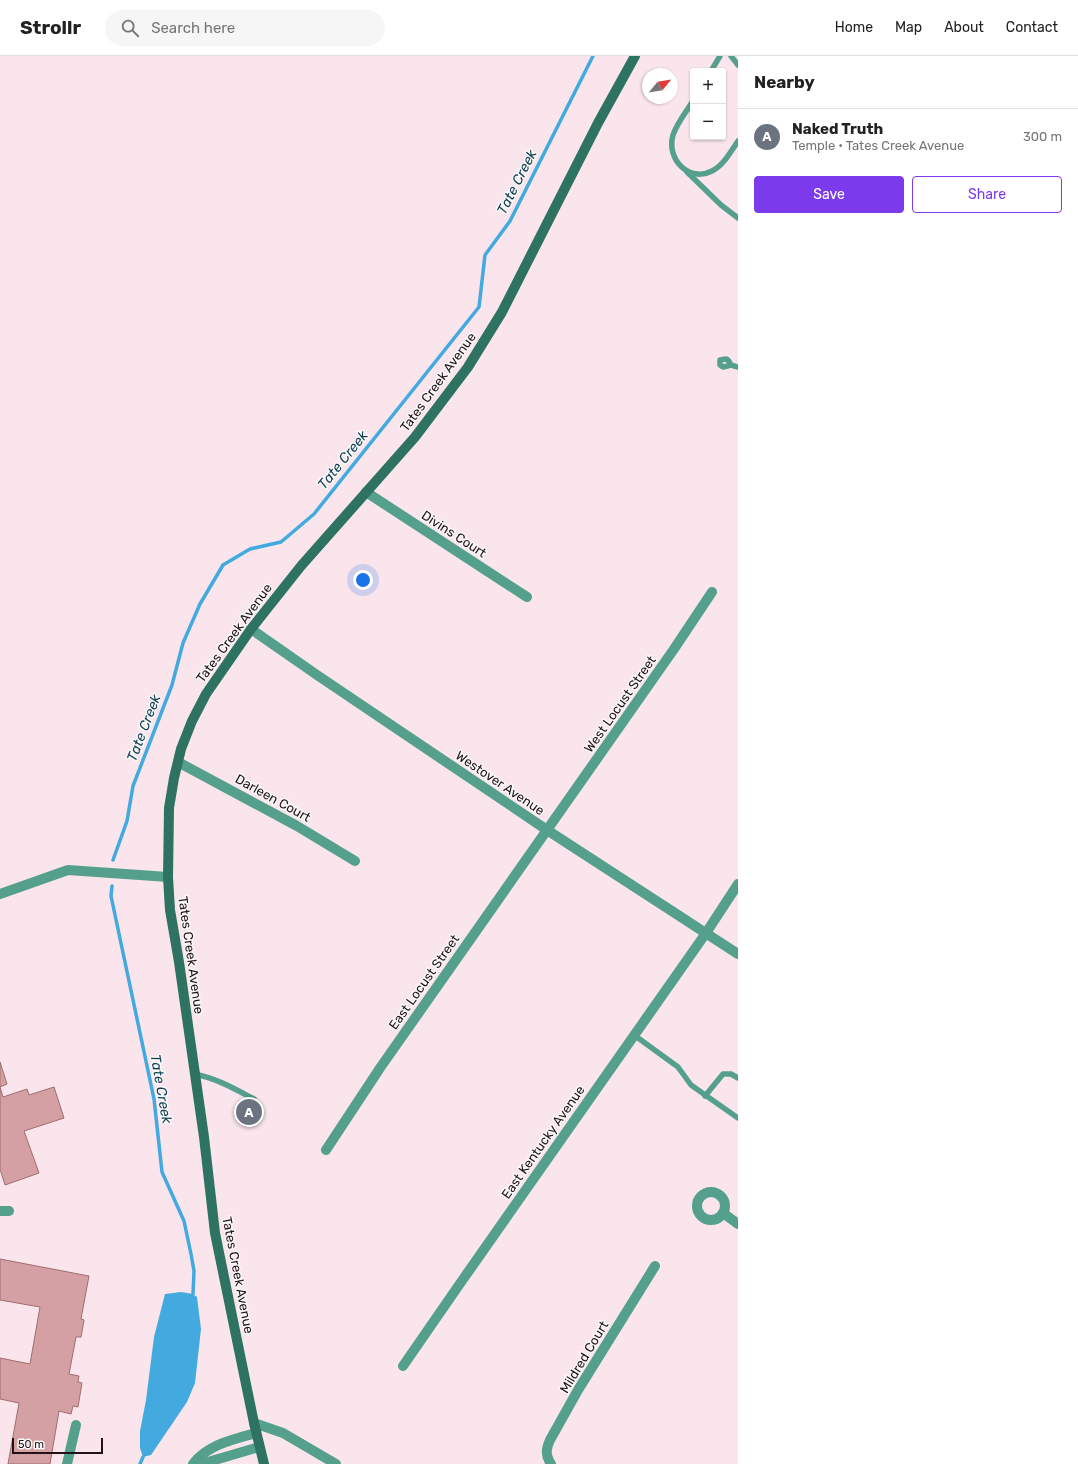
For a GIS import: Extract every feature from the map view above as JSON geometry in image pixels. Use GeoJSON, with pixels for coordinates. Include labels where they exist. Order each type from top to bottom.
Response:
{"type":"FeatureCollection","features":[{"type":"Feature","properties":{"kind":"main road","name":"Tates Creek Avenue"},"geometry":{"type":"LineString","coordinates":[[264,1464],[255,1428],[215,1233],[204,1137],[170,910],[168,877],[170,808],[178,762],[192,721],[206,694],[250,628],[301,566],[436,410],[487,337],[514,290],[598,123],[635,56]]}},
{"type":"Feature","properties":{"kind":"street","name":"Divins Court"},"geometry":{"type":"LineString","coordinates":[[366,492],[527,597]]}},
{"type":"Feature","properties":{"kind":"street","name":"West Locust Street"},"geometry":{"type":"LineString","coordinates":[[547,830],[674,649],[712,592]]}},
{"type":"Feature","properties":{"kind":"street","name":"Westover Avenue"},"geometry":{"type":"LineString","coordinates":[[250,628],[547,830],[738,954]]}},
{"type":"Feature","properties":{"kind":"street","name":"Darleen Court"},"geometry":{"type":"LineString","coordinates":[[178,762],[297,826],[355,860]]}},
{"type":"Feature","properties":{"kind":"street","name":"East Locust Street"},"geometry":{"type":"LineString","coordinates":[[326,1150],[380,1068],[547,830]]}},
{"type":"Feature","properties":{"kind":"street"},"geometry":{"type":"LineString","coordinates":[[0,894],[68,870],[168,877]]}},
{"type":"Feature","properties":{"kind":"street","name":"East Kentucky Avenue"},"geometry":{"type":"LineString","coordinates":[[403,1366],[706,933],[738,884]]}},
{"type":"Feature","properties":{"kind":"street"},"geometry":{"type":"LineString","coordinates":[[723,1213],[738,1224]]}},
{"type":"Feature","properties":{"kind":"street","name":"Mildred Court"},"geometry":{"type":"LineString","coordinates":[[551,1464],[546,1456],[550,1440],[578,1390],[654,1266]]}},
{"type":"Feature","properties":{"kind":"street"},"geometry":{"type":"LineString","coordinates":[[67,1464],[76,1425]]}},
{"type":"Feature","properties":{"kind":"street"},"geometry":{"type":"LineString","coordinates":[[193,1464],[197,1458],[212,1448],[255,1428],[283,1433],[336,1464]]}},
{"type":"Feature","properties":{"kind":"street"},"geometry":{"type":"LineString","coordinates":[[201,1464],[260,1448]]}},
{"type":"Feature","properties":{"kind":"lane"},"geometry":{"type":"LineString","coordinates":[[714,68],[720,56]]}},
{"type":"Feature","properties":{"kind":"lane"},"geometry":{"type":"LineString","coordinates":[[731,56],[738,66]]}},
{"type":"Feature","properties":{"kind":"lane"},"geometry":{"type":"LineString","coordinates":[[691,104],[673,136],[672,144],[675,160],[721,204],[738,218]]}},
{"type":"Feature","properties":{"kind":"lane"},"geometry":{"type":"LineString","coordinates":[[686,171],[692,174],[700,174],[714,170],[720,165],[738,141]]}},
{"type":"Feature","properties":{"kind":"lane"},"geometry":{"type":"LineString","coordinates":[[731,365],[738,367]]}},
{"type":"Feature","properties":{"kind":"lane"},"geometry":{"type":"LineString","coordinates":[[634,1034],[678,1067],[691,1085],[738,1118]]}},
{"type":"Feature","properties":{"kind":"lane"},"geometry":{"type":"LineString","coordinates":[[194,1074],[212,1078],[254,1099]]}},
{"type":"Feature","properties":{"kind":"lane"},"geometry":{"type":"LineString","coordinates":[[705,1096],[723,1074],[731,1074],[738,1078]]}},
{"type":"Feature","properties":{"kind":"water"},"geometry":{"type":"Polygon","coordinates":[[[181,1292],[193,1294],[197,1297],[201,1329],[195,1383],[187,1402],[151,1455],[143,1457],[140,1448],[140,1431],[146,1400],[154,1337],[165,1294],[181,1292]]]}},
{"type":"Feature","properties":{"kind":"building"},"geometry":{"type":"Polygon","coordinates":[[[0,1062],[7,1084],[0,1087],[0,1062]]]}},
{"type":"Feature","properties":{"kind":"building"},"geometry":{"type":"Polygon","coordinates":[[[0,1087],[3,1097],[27,1089],[29,1095],[54,1087],[64,1118],[24,1131],[39,1173],[5,1185],[0,1169],[0,1087]]]}},
{"type":"Feature","properties":{"kind":"building"},"geometry":{"type":"Polygon","coordinates":[[[0,1259],[89,1276],[81,1319],[84,1320],[81,1337],[76,1337],[69,1374],[79,1376],[78,1382],[82,1383],[78,1407],[73,1406],[71,1414],[59,1411],[50,1464],[8,1464],[19,1403],[0,1399],[0,1358],[30,1364],[40,1307],[0,1300],[0,1259]]]}},
{"type":"Feature","properties":{"kind":"waterway","name":"Tate Creek"},"geometry":{"type":"LineString","coordinates":[[113,860],[127,821],[133,786],[172,685],[183,643],[200,604],[223,565],[250,549],[281,542],[314,514],[479,307],[485,255],[510,221],[593,56]]}},
{"type":"Feature","properties":{"kind":"waterway","name":"Tate Creek"},"geometry":{"type":"LineString","coordinates":[[112,886],[111,896],[154,1099],[162,1172],[184,1221],[194,1271],[193,1294]]}},
{"type":"Feature","properties":{"kind":"waterway","name":"Tate Creek"},"geometry":{"type":"LineString","coordinates":[[140,1464],[143,1457]]}},
{"type":"Feature","properties":{"kind":"place","name":"Naked Truth"},"geometry":{"type":"Point","coordinates":[249,1112]}}]}
